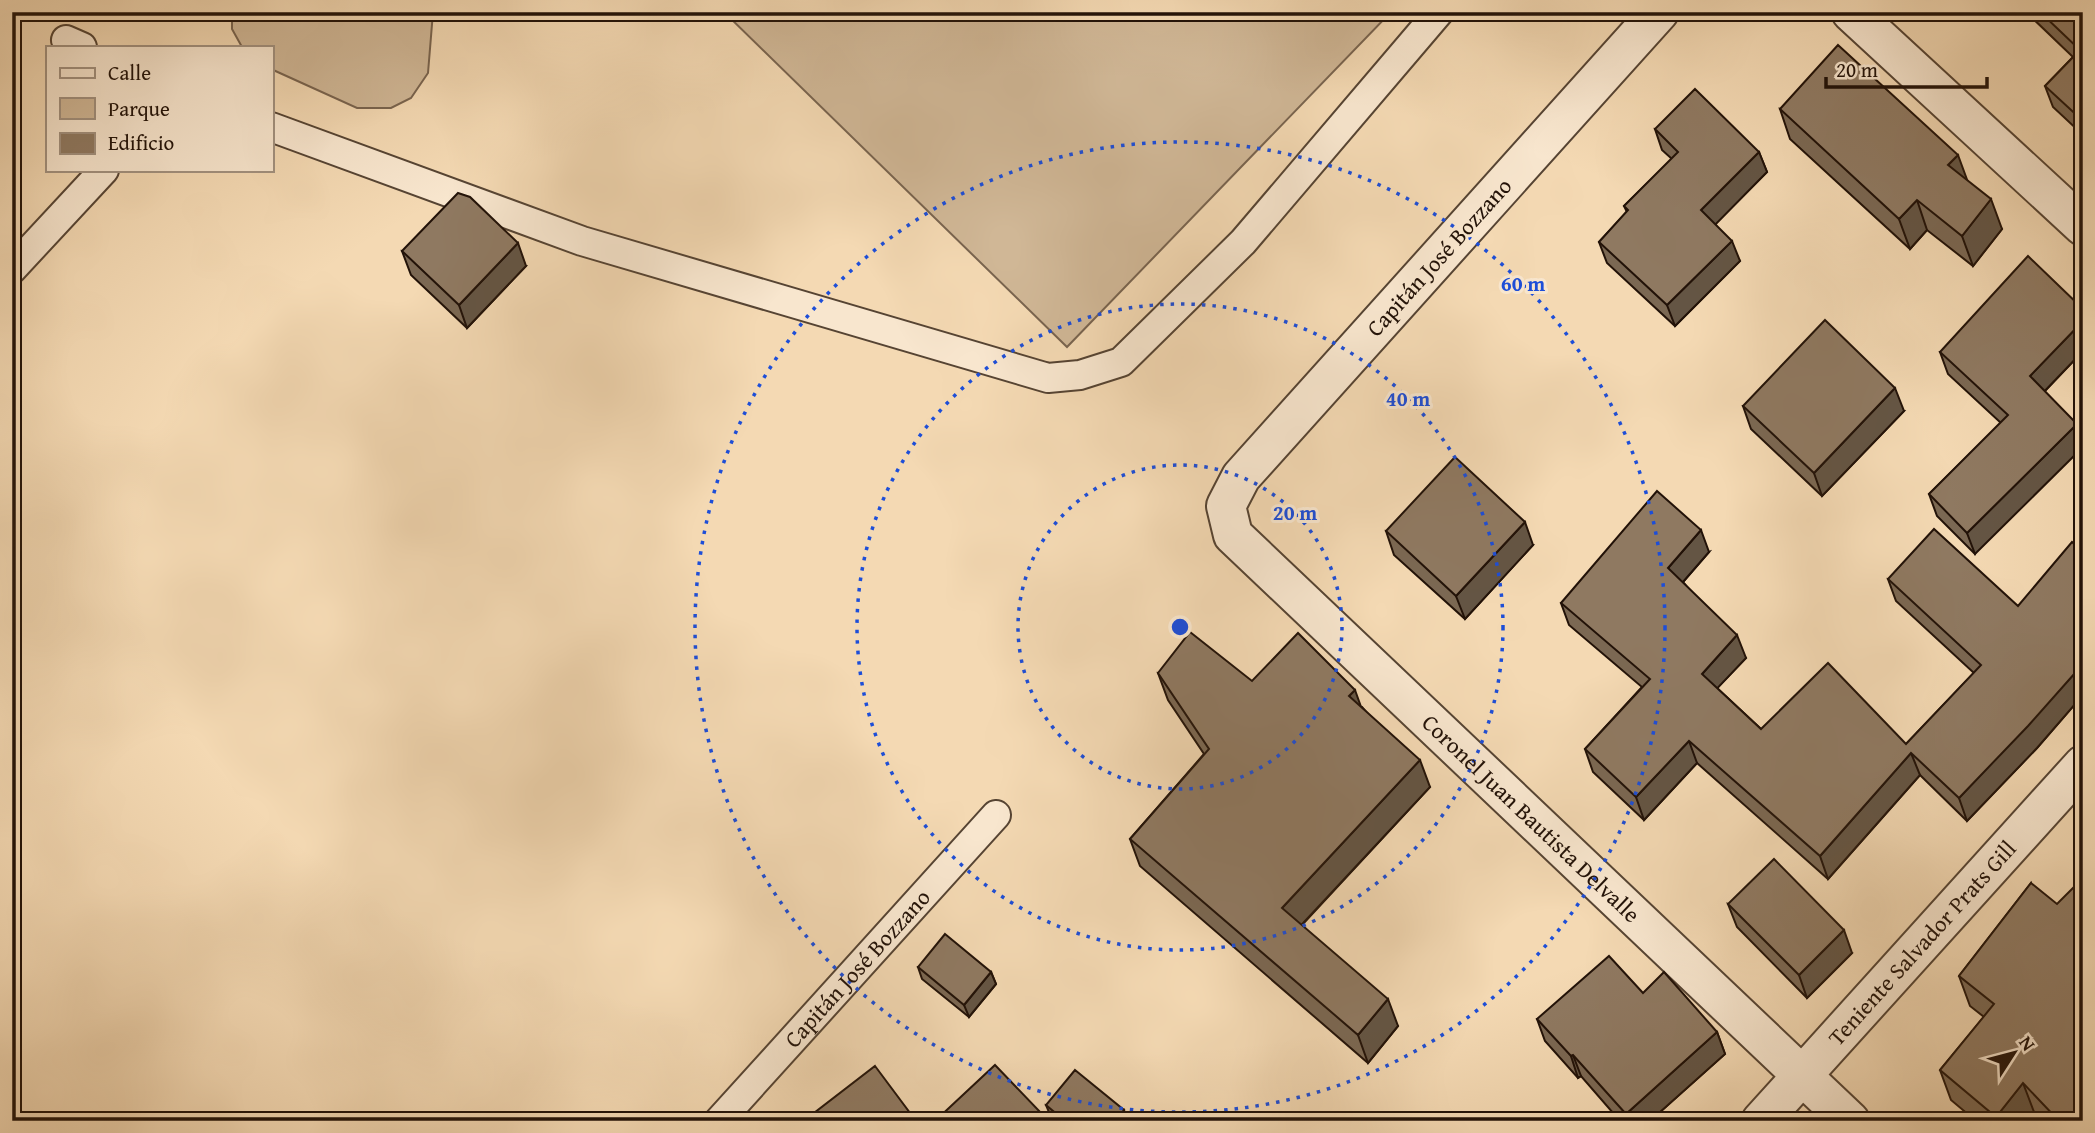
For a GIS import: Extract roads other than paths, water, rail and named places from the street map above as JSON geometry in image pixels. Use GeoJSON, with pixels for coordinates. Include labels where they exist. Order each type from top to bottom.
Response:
{"type":"FeatureCollection","features":[{"type":"Feature","properties":{"kind":"street","name":"Capitán José Bozzano"},"geometry":{"type":"LineString","coordinates":[[1226,506],[1241,477],[1659,12]]}},
{"type":"Feature","properties":{"kind":"street"},"geometry":{"type":"LineString","coordinates":[[1851,12],[2083,226]]}},
{"type":"Feature","properties":{"kind":"street","name":"Coronel Juan Bautista Delvalle"},"geometry":{"type":"LineString","coordinates":[[1226,506],[1233,535],[1850,1121]]}},
{"type":"Feature","properties":{"kind":"street","name":"Teniente Salvador Prats Gill"},"geometry":{"type":"LineString","coordinates":[[1761,1121],[2083,765]]}},
{"type":"Feature","properties":{"kind":"lane"},"geometry":{"type":"LineString","coordinates":[[273,128],[582,241],[1048,378],[1080,376],[1121,362],[1243,242],[1439,12]]}},
{"type":"Feature","properties":{"kind":"lane"},"geometry":{"type":"LineString","coordinates":[[12,269],[102,172]]}},
{"type":"Feature","properties":{"kind":"lane","name":"Capitán José Bozzano"},"geometry":{"type":"LineString","coordinates":[[719,1121],[996,815]]}}]}
